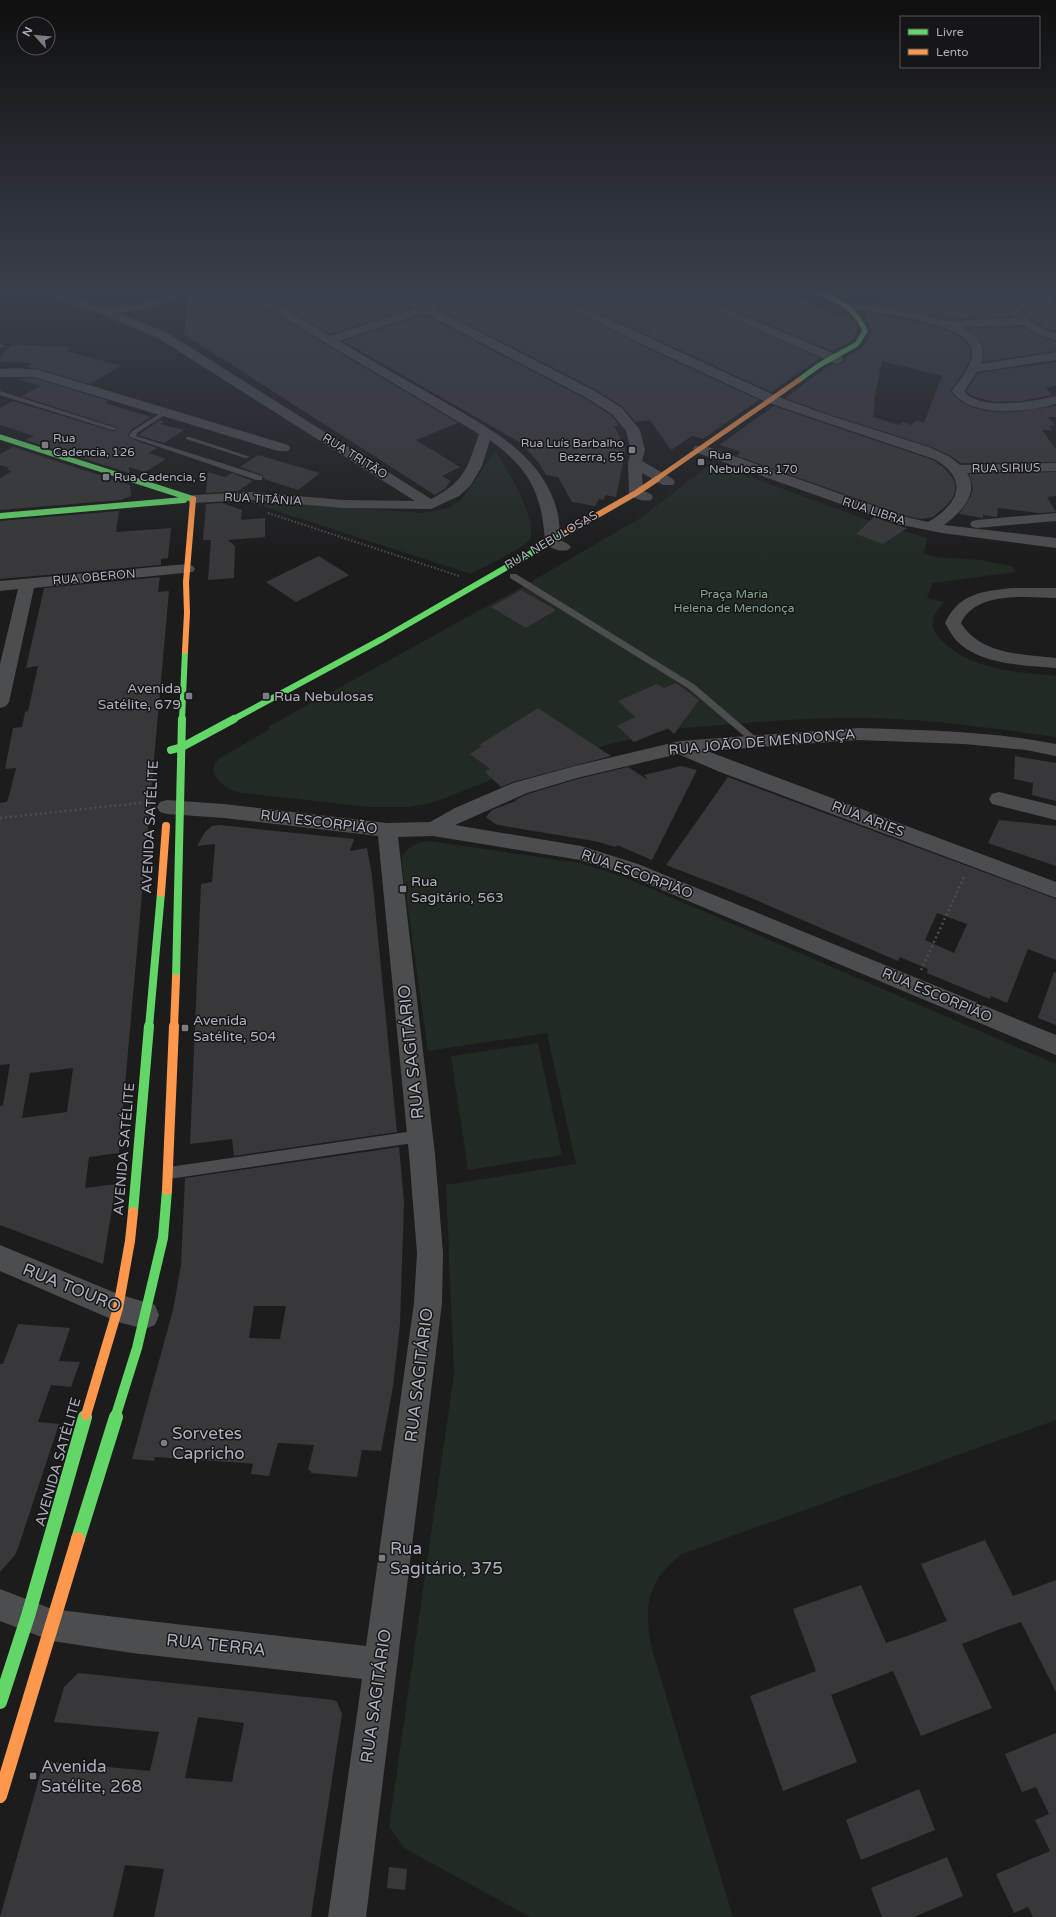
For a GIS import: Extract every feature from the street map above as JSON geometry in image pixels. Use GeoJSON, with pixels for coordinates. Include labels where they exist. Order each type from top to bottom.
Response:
{"type":"FeatureCollection","features":[{"type":"Feature","properties":{"kind":"main road","name":"RUA NEBULOSAS"},"geometry":{"type":"LineString","coordinates":[[175,755],[182,747],[482,583],[561,545],[639,498],[805,380]]}},
{"type":"Feature","properties":{"kind":"main road"},"geometry":{"type":"LineString","coordinates":[[0,437],[193,500]]}},
{"type":"Feature","properties":{"kind":"main road","name":"RUA TITÂNIA"},"geometry":{"type":"LineString","coordinates":[[0,516],[193,500]]}},
{"type":"Feature","properties":{"kind":"main road","name":"AVENIDA SATÉLITE"},"geometry":{"type":"LineString","coordinates":[[0,1702],[27,1615],[106,1343],[118,1308],[130,1241],[175,755],[182,747],[184,674],[188,613],[187,576],[193,500]]}},
{"type":"Feature","properties":{"kind":"main road","name":"RUA NEBULOSAS"},"geometry":{"type":"LineString","coordinates":[[502,583],[526,569]]}},
{"type":"Feature","properties":{"kind":"main road","name":"AVENIDA SATÉLITE"},"geometry":{"type":"LineString","coordinates":[[175,654],[180,613],[187,576]]}},
{"type":"Feature","properties":{"kind":"main road"},"geometry":{"type":"LineString","coordinates":[[314,687],[410,634]]}},
{"type":"Feature","properties":{"kind":"main road","name":"AVENIDA SATÉLITE"},"geometry":{"type":"LineString","coordinates":[[0,1796],[27,1615],[137,1348],[163,1238],[169,1173],[179,895],[171,805]]}},
{"type":"Feature","properties":{"kind":"street"},"geometry":{"type":"LineString","coordinates":[[60,380],[282,448]]}},
{"type":"Feature","properties":{"kind":"street","name":"RUA TRITÃO"},"geometry":{"type":"LineString","coordinates":[[234,380],[431,505]]}},
{"type":"Feature","properties":{"kind":"street"},"geometry":{"type":"LineString","coordinates":[[398,380],[512,449],[529,468],[537,482],[549,510],[561,545]]}},
{"type":"Feature","properties":{"kind":"street"},"geometry":{"type":"LineString","coordinates":[[564,380],[590,394],[617,411],[633,430],[638,450],[635,463],[639,498]]}},
{"type":"Feature","properties":{"kind":"street","name":"RUA SIRIUS"},"geometry":{"type":"LineString","coordinates":[[732,380],[777,401],[924,450],[944,460],[956,469],[962,477],[964,489],[962,498],[956,509],[936,528]]}},
{"type":"Feature","properties":{"kind":"street"},"geometry":{"type":"LineString","coordinates":[[967,380],[958,391],[960,395],[970,401],[1011,408],[1025,407],[1056,400]]}},
{"type":"Feature","properties":{"kind":"street","name":"RUA TITÂNIA"},"geometry":{"type":"LineString","coordinates":[[193,500],[218,497],[251,496],[343,504],[413,506],[431,505],[454,493],[465,483],[475,466],[486,432]]}},
{"type":"Feature","properties":{"kind":"street","name":"RUA LIBRA"},"geometry":{"type":"LineString","coordinates":[[704,451],[880,514],[936,528],[1056,544]]}},
{"type":"Feature","properties":{"kind":"street"},"geometry":{"type":"LineString","coordinates":[[635,463],[663,480]]}},
{"type":"Feature","properties":{"kind":"street","name":"RUA SIRIUS"},"geometry":{"type":"LineString","coordinates":[[956,469],[1056,467]]}},
{"type":"Feature","properties":{"kind":"street"},"geometry":{"type":"LineString","coordinates":[[936,528],[1056,517]]}},
{"type":"Feature","properties":{"kind":"street","name":"RUA OBERON"},"geometry":{"type":"LineString","coordinates":[[0,586],[27,583],[187,576]]}},
{"type":"Feature","properties":{"kind":"street"},"geometry":{"type":"LineString","coordinates":[[1,693],[27,583]]}},
{"type":"Feature","properties":{"kind":"street"},"geometry":{"type":"LineString","coordinates":[[1056,593],[1008,593],[978,600],[961,609],[954,616],[953,623],[962,639],[975,647],[991,653],[1011,657],[1056,663]]}},
{"type":"Feature","properties":{"kind":"street","name":"RUA JOÃO DE MENDONÇA"},"geometry":{"type":"LineString","coordinates":[[433,829],[462,813],[520,788],[575,772],[680,747],[754,740],[858,734],[886,734],[964,738],[1026,744],[1056,750]]}},
{"type":"Feature","properties":{"kind":"street","name":"RUA ARIES"},"geometry":{"type":"LineString","coordinates":[[680,747],[727,767],[1056,890]]}},
{"type":"Feature","properties":{"kind":"street"},"geometry":{"type":"LineString","coordinates":[[999,799],[1056,813]]}},
{"type":"Feature","properties":{"kind":"street","name":"RUA ESCORPIÃO"},"geometry":{"type":"LineString","coordinates":[[171,805],[386,830],[433,829],[581,853],[632,869],[915,985],[1056,1045]]}},
{"type":"Feature","properties":{"kind":"street","name":"RUA SAGITÁRIO"},"geometry":{"type":"LineString","coordinates":[[346,1917],[428,1303],[430,1253],[420,1136],[386,830]]}},
{"type":"Feature","properties":{"kind":"street","name":"RUA TOURO"},"geometry":{"type":"LineString","coordinates":[[0,1258],[118,1308],[145,1315]]}},
{"type":"Feature","properties":{"kind":"street","name":"RUA TERRA"},"geometry":{"type":"LineString","coordinates":[[27,1615],[132,1636],[380,1664]]}},
{"type":"Feature","properties":{"kind":"lane"},"geometry":{"type":"LineString","coordinates":[[0,393],[114,429]]}},
{"type":"Feature","properties":{"kind":"lane"},"geometry":{"type":"LineString","coordinates":[[166,412],[134,432],[132,436],[134,438],[247,456]]}},
{"type":"Feature","properties":{"kind":"lane"},"geometry":{"type":"LineString","coordinates":[[188,438],[189,447]]}},
{"type":"Feature","properties":{"kind":"lane"},"geometry":{"type":"LineString","coordinates":[[189,447],[259,478]]}},
{"type":"Feature","properties":{"kind":"lane"},"geometry":{"type":"LineString","coordinates":[[514,576],[692,687],[754,740]]}},
{"type":"Feature","properties":{"kind":"lane"},"geometry":{"type":"LineString","coordinates":[[169,1173],[420,1136]]}},
{"type":"Feature","properties":{"kind":"path"},"geometry":{"type":"LineString","coordinates":[[264,512],[482,583]]}},
{"type":"Feature","properties":{"kind":"path"},"geometry":{"type":"LineString","coordinates":[[0,818],[171,805]]}},
{"type":"Feature","properties":{"kind":"path"},"geometry":{"type":"LineString","coordinates":[[915,985],[972,858]]}},
{"type":"Feature","properties":{"kind":"green space"},"geometry":{"type":"Polygon","coordinates":[[[495,451],[520,494],[530,521],[531,532],[529,540],[525,544],[471,574],[243,500],[422,513],[449,508],[462,499],[495,451]]]}},
{"type":"Feature","properties":{"kind":"green space","name":"Praça Maria Helena de Mendonça"},"geometry":{"type":"Polygon","coordinates":[[[712,463],[870,521],[927,538],[924,553],[935,557],[980,560],[1012,566],[1016,572],[933,583],[927,598],[944,602],[934,615],[932,627],[942,641],[955,652],[970,660],[1004,670],[1056,676],[1056,737],[919,720],[864,718],[798,719],[685,728],[667,730],[532,764],[432,803],[409,807],[368,807],[242,793],[224,786],[215,775],[213,771],[215,763],[220,758],[270,729],[268,727],[522,587],[642,517],[712,463]]]}},
{"type":"Feature","properties":{"kind":"green space"},"geometry":{"type":"Polygon","coordinates":[[[428,841],[580,863],[624,877],[1056,1064],[1056,1420],[682,1554],[660,1575],[654,1586],[648,1610],[648,1623],[653,1653],[733,1917],[530,1917],[404,1848],[389,1827],[454,1374],[446,1185],[576,1164],[547,1033],[428,1051],[401,858],[412,846],[428,841]]]}},
{"type":"Feature","properties":{"kind":"green space"},"geometry":{"type":"Polygon","coordinates":[[[538,1043],[562,1155],[468,1170],[451,1056],[538,1043]]]}},
{"type":"Feature","properties":{"kind":"building"},"geometry":{"type":"Polygon","coordinates":[[[22,380],[42,380],[109,401],[105,403],[151,417],[131,430],[128,436],[157,448],[149,453],[166,459],[145,472],[129,467],[129,473],[26,440],[34,436],[0,425],[0,408],[13,401],[112,431],[118,430],[116,427],[21,396],[41,386],[22,380]]]}},
{"type":"Feature","properties":{"kind":"building"},"geometry":{"type":"Polygon","coordinates":[[[78,380],[96,380],[90,384],[78,380]]]}},
{"type":"Feature","properties":{"kind":"building"},"geometry":{"type":"Polygon","coordinates":[[[256,380],[386,380],[458,423],[416,440],[460,467],[442,476],[450,481],[446,488],[435,495],[256,380]]]}},
{"type":"Feature","properties":{"kind":"building"},"geometry":{"type":"Polygon","coordinates":[[[412,380],[550,380],[584,398],[611,415],[619,425],[614,426],[624,444],[625,452],[616,497],[606,495],[603,500],[599,499],[595,506],[572,502],[558,477],[546,475],[539,463],[521,443],[412,380]]]}},
{"type":"Feature","properties":{"kind":"building"},"geometry":{"type":"Polygon","coordinates":[[[578,380],[717,380],[759,400],[703,439],[692,436],[671,450],[650,420],[635,422],[623,407],[578,380]]]}},
{"type":"Feature","properties":{"kind":"building"},"geometry":{"type":"Polygon","coordinates":[[[746,380],[788,380],[771,392],[746,380]]]}},
{"type":"Feature","properties":{"kind":"building"},"geometry":{"type":"Polygon","coordinates":[[[809,380],[878,380],[874,401],[873,417],[899,425],[903,422],[911,425],[917,420],[924,423],[940,380],[958,380],[950,391],[960,401],[971,407],[985,411],[1015,412],[1056,406],[1056,417],[1048,417],[1055,425],[1049,426],[1052,430],[1042,430],[1056,449],[1056,462],[961,463],[951,456],[929,446],[825,413],[785,398],[809,380]]]}},
{"type":"Feature","properties":{"kind":"building"},"geometry":{"type":"Polygon","coordinates":[[[973,380],[1056,380],[1056,386],[1045,388],[1052,395],[1022,401],[995,402],[972,396],[966,391],[973,380]]]}},
{"type":"Feature","properties":{"kind":"building"},"geometry":{"type":"Polygon","coordinates":[[[774,406],[933,460],[944,468],[955,483],[955,491],[952,499],[933,517],[920,519],[906,516],[737,456],[741,452],[719,445],[774,406]]]}},
{"type":"Feature","properties":{"kind":"building"},"geometry":{"type":"Polygon","coordinates":[[[160,420],[164,422],[160,424],[184,430],[164,443],[138,435],[160,420]]]}},
{"type":"Feature","properties":{"kind":"building"},"geometry":{"type":"Polygon","coordinates":[[[13,447],[130,485],[131,496],[121,500],[0,510],[0,478],[12,471],[7,470],[9,468],[0,465],[0,454],[13,447]]]}},
{"type":"Feature","properties":{"kind":"building"},"geometry":{"type":"Polygon","coordinates":[[[258,455],[320,473],[298,490],[264,479],[262,475],[240,467],[258,455]]]}},
{"type":"Feature","properties":{"kind":"building"},"geometry":{"type":"Polygon","coordinates":[[[208,472],[225,477],[232,473],[253,481],[238,491],[206,493],[208,472]]]}},
{"type":"Feature","properties":{"kind":"building"},"geometry":{"type":"Polygon","coordinates":[[[1056,472],[1056,496],[1047,497],[1056,512],[1039,513],[998,508],[997,517],[983,515],[983,518],[959,514],[971,496],[973,488],[969,474],[1056,472]]]}},
{"type":"Feature","properties":{"kind":"building"},"geometry":{"type":"Polygon","coordinates":[[[222,503],[242,510],[241,520],[265,518],[265,537],[228,540],[235,546],[234,578],[208,580],[211,540],[203,540],[206,504],[222,503]]]}},
{"type":"Feature","properties":{"kind":"building"},"geometry":{"type":"Polygon","coordinates":[[[119,511],[116,532],[171,528],[168,558],[161,559],[161,565],[0,579],[0,521],[119,511]]]}},
{"type":"Feature","properties":{"kind":"building"},"geometry":{"type":"Polygon","coordinates":[[[874,517],[907,528],[883,544],[856,534],[874,517]]]}},
{"type":"Feature","properties":{"kind":"building"},"geometry":{"type":"Polygon","coordinates":[[[319,556],[349,575],[296,602],[266,582],[319,556]]]}},
{"type":"Feature","properties":{"kind":"building"},"geometry":{"type":"Polygon","coordinates":[[[160,577],[158,592],[169,591],[119,1153],[89,1157],[85,1188],[116,1184],[103,1264],[0,1225],[0,1106],[3,1105],[10,1064],[0,1065],[0,803],[8,800],[16,768],[5,769],[13,728],[22,727],[25,712],[28,711],[38,666],[26,668],[44,588],[160,577]],[[73,1068],[30,1073],[22,1118],[67,1112],[73,1068]]]}},
{"type":"Feature","properties":{"kind":"building"},"geometry":{"type":"Polygon","coordinates":[[[521,590],[556,610],[526,628],[491,607],[521,590]]]}},
{"type":"Feature","properties":{"kind":"building"},"geometry":{"type":"Polygon","coordinates":[[[676,683],[699,700],[674,734],[668,728],[634,742],[617,726],[635,717],[618,701],[657,684],[664,688],[676,683]]]}},
{"type":"Feature","properties":{"kind":"building"},"geometry":{"type":"Polygon","coordinates":[[[538,708],[611,756],[513,782],[501,787],[485,772],[490,769],[470,754],[482,746],[479,745],[538,708]]]}},
{"type":"Feature","properties":{"kind":"building"},"geometry":{"type":"Polygon","coordinates":[[[1015,756],[1056,763],[1056,801],[1032,795],[1033,783],[1014,779],[1015,756]]]}},
{"type":"Feature","properties":{"kind":"building"},"geometry":{"type":"Polygon","coordinates":[[[681,766],[697,770],[652,860],[617,845],[616,847],[594,841],[504,826],[495,824],[486,817],[492,810],[516,801],[515,800],[528,794],[577,779],[628,767],[648,780],[644,775],[681,766]]]}},
{"type":"Feature","properties":{"kind":"building"},"geometry":{"type":"Polygon","coordinates":[[[728,777],[1056,899],[1056,960],[1028,949],[1007,1003],[991,996],[990,999],[927,973],[928,969],[900,957],[898,961],[744,895],[666,865],[728,777]],[[937,913],[925,940],[954,953],[967,924],[937,913]]]}},
{"type":"Feature","properties":{"kind":"building"},"geometry":{"type":"Polygon","coordinates":[[[999,820],[1056,826],[1056,866],[988,843],[999,820]]]}},
{"type":"Feature","properties":{"kind":"building"},"geometry":{"type":"Polygon","coordinates":[[[219,825],[354,839],[350,851],[367,848],[372,876],[397,1132],[234,1156],[232,1139],[190,1144],[201,884],[212,882],[215,844],[197,846],[205,832],[212,826],[219,825]]]}},
{"type":"Feature","properties":{"kind":"building"},"geometry":{"type":"Polygon","coordinates":[[[1054,972],[1056,973],[1056,1025],[1038,1018],[1054,972]]]}},
{"type":"Feature","properties":{"kind":"building"},"geometry":{"type":"Polygon","coordinates":[[[399,1147],[404,1202],[400,1324],[393,1387],[381,1451],[362,1450],[357,1477],[311,1473],[311,1471],[308,1470],[314,1445],[278,1443],[269,1476],[251,1474],[253,1464],[245,1463],[155,1457],[154,1461],[132,1459],[173,1310],[181,1265],[185,1178],[399,1147]],[[254,1306],[249,1338],[280,1339],[286,1306],[254,1306]]]}},
{"type":"Feature","properties":{"kind":"building"},"geometry":{"type":"Polygon","coordinates":[[[18,1324],[70,1328],[59,1361],[80,1362],[71,1387],[51,1385],[38,1422],[59,1424],[18,1548],[15,1555],[0,1572],[0,1364],[3,1364],[18,1324]]]}},
{"type":"Feature","properties":{"kind":"building"},"geometry":{"type":"Polygon","coordinates":[[[985,1540],[1013,1596],[1056,1580],[1056,1692],[1021,1622],[1000,1629],[962,1644],[992,1708],[921,1736],[893,1671],[831,1695],[857,1762],[783,1791],[750,1696],[816,1671],[793,1609],[861,1585],[886,1643],[907,1636],[947,1621],[921,1564],[985,1540]]]}},
{"type":"Feature","properties":{"kind":"building"},"geometry":{"type":"Polygon","coordinates":[[[78,1673],[334,1700],[337,1702],[342,1714],[311,1917],[154,1917],[164,1869],[125,1865],[113,1917],[0,1917],[44,1761],[150,1771],[159,1732],[54,1722],[64,1687],[78,1673]],[[198,1717],[185,1778],[232,1782],[244,1723],[198,1717]]]}},
{"type":"Feature","properties":{"kind":"building"},"geometry":{"type":"Polygon","coordinates":[[[1056,1733],[1056,1917],[1033,1917],[1028,1907],[1014,1913],[996,1874],[1050,1851],[1035,1820],[1049,1814],[1036,1787],[1022,1792],[1005,1754],[1056,1733]]]}},
{"type":"Feature","properties":{"kind":"building"},"geometry":{"type":"Polygon","coordinates":[[[919,1789],[935,1830],[861,1860],[846,1820],[919,1789]]]}},
{"type":"Feature","properties":{"kind":"building"},"geometry":{"type":"Polygon","coordinates":[[[947,1857],[963,1896],[914,1917],[882,1917],[871,1888],[947,1857]]]}},
{"type":"Feature","properties":{"kind":"building"},"geometry":{"type":"Polygon","coordinates":[[[389,1867],[407,1869],[405,1890],[387,1888],[389,1867]]]}},
{"type":"Feature","properties":{"kind":"traffic: fast"},"geometry":{"type":"LineString","coordinates":[[0,437],[193,499]]}},
{"type":"Feature","properties":{"kind":"traffic: fast"},"geometry":{"type":"LineString","coordinates":[[0,516],[184,500]]}},
{"type":"Feature","properties":{"kind":"traffic: fast"},"geometry":{"type":"LineString","coordinates":[[171,750],[182,747],[382,639],[566,533]]}},
{"type":"Feature","properties":{"kind":"traffic: fast"},"geometry":{"type":"LineString","coordinates":[[176,978],[185,651]]}},
{"type":"Feature","properties":{"kind":"traffic: fast"},"geometry":{"type":"LineString","coordinates":[[133,1212],[161,893]]}},
{"type":"Feature","properties":{"kind":"traffic: fast"},"geometry":{"type":"LineString","coordinates":[[78,1539],[137,1348],[163,1238],[167,1190]]}},
{"type":"Feature","properties":{"kind":"traffic: fast"},"geometry":{"type":"LineString","coordinates":[[0,1702],[28,1616],[86,1415]]}},
{"type":"Feature","properties":{"kind":"traffic: slow"},"geometry":{"type":"LineString","coordinates":[[566,533],[636,493],[732,428],[798,380]]}},
{"type":"Feature","properties":{"kind":"traffic: slow"},"geometry":{"type":"LineString","coordinates":[[185,651],[187,613],[186,582],[193,499]]}},
{"type":"Feature","properties":{"kind":"traffic: slow"},"geometry":{"type":"LineString","coordinates":[[161,893],[166,826]]}},
{"type":"Feature","properties":{"kind":"traffic: slow"},"geometry":{"type":"LineString","coordinates":[[167,1190],[176,978]]}},
{"type":"Feature","properties":{"kind":"traffic: slow"},"geometry":{"type":"LineString","coordinates":[[86,1415],[118,1308],[130,1241],[133,1212]]}},
{"type":"Feature","properties":{"kind":"traffic: slow"},"geometry":{"type":"LineString","coordinates":[[0,1796],[78,1539]]}},
{"type":"Feature","properties":{"kind":"place","name":"Rua Cadencia, 126"},"geometry":{"type":"Point","coordinates":[45,445]}},
{"type":"Feature","properties":{"kind":"place","name":"Rua Luís Barbalho Bezerra, 55"},"geometry":{"type":"Point","coordinates":[632,450]}},
{"type":"Feature","properties":{"kind":"place","name":"Rua Nebulosas, 170"},"geometry":{"type":"Point","coordinates":[701,462]}},
{"type":"Feature","properties":{"kind":"place","name":"Rua Cadencia, 5"},"geometry":{"type":"Point","coordinates":[106,477]}},
{"type":"Feature","properties":{"kind":"place","name":"Avenida Satélite, 679"},"geometry":{"type":"Point","coordinates":[189,696]}},
{"type":"Feature","properties":{"kind":"place","name":"Rua Nebulosas"},"geometry":{"type":"Point","coordinates":[266,696]}},
{"type":"Feature","properties":{"kind":"place","name":"Rua Sagitário, 563"},"geometry":{"type":"Point","coordinates":[403,889]}},
{"type":"Feature","properties":{"kind":"place","name":"Avenida Satélite, 504"},"geometry":{"type":"Point","coordinates":[185,1028]}},
{"type":"Feature","properties":{"kind":"place","name":"Sorvetes Capricho"},"geometry":{"type":"Point","coordinates":[164,1443]}},
{"type":"Feature","properties":{"kind":"place","name":"Rua Sagitário, 375"},"geometry":{"type":"Point","coordinates":[382,1558]}},
{"type":"Feature","properties":{"kind":"place","name":"Avenida Satélite, 268"},"geometry":{"type":"Point","coordinates":[33,1776]}}]}
